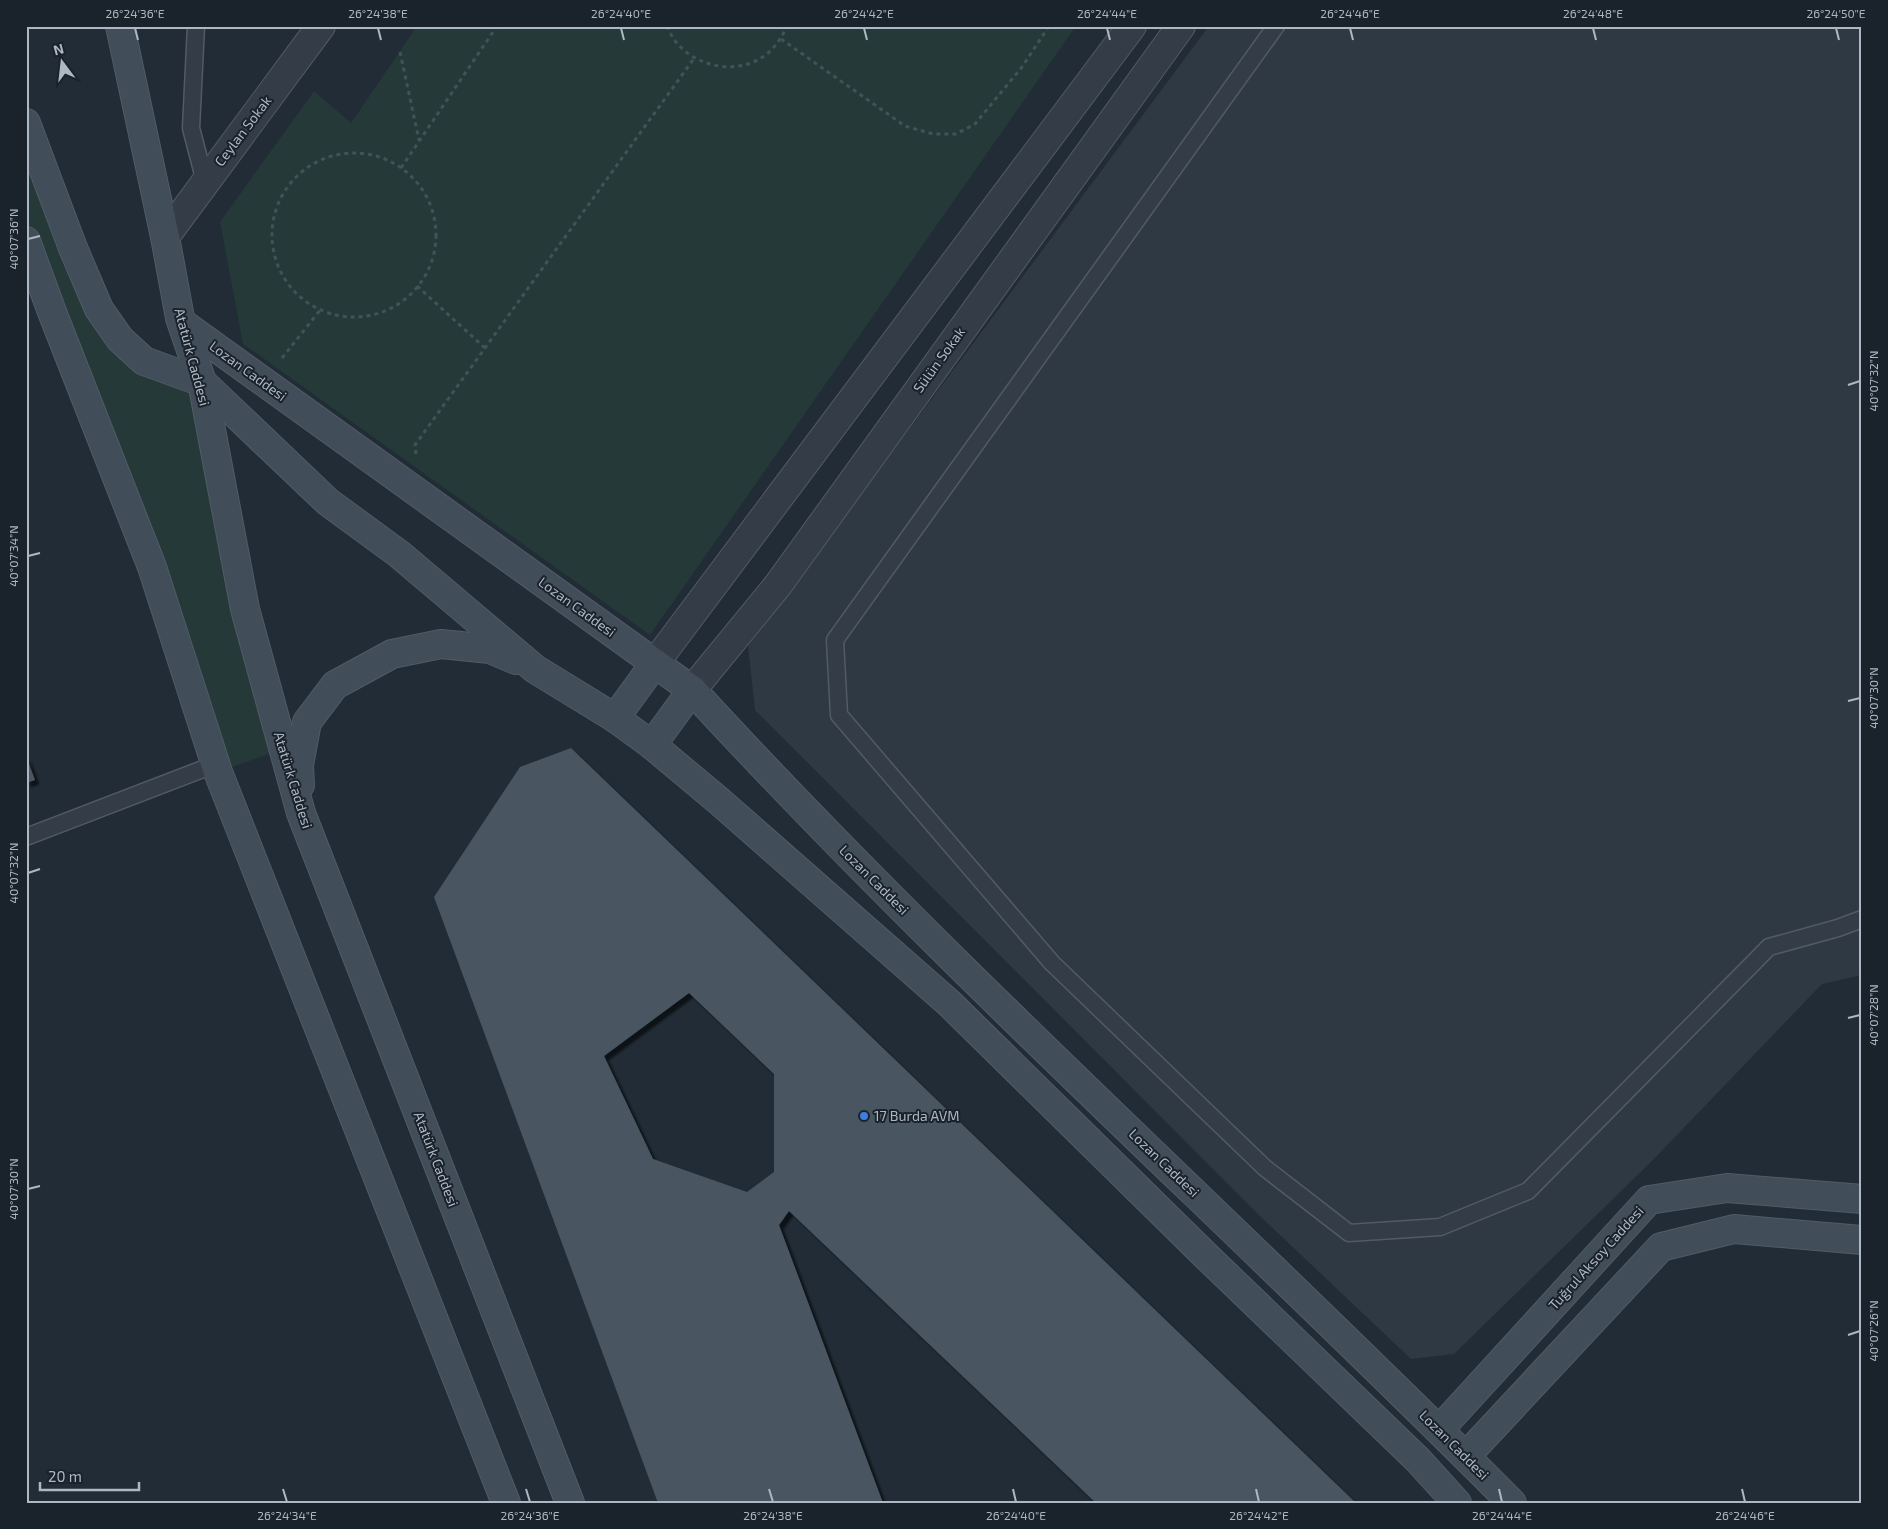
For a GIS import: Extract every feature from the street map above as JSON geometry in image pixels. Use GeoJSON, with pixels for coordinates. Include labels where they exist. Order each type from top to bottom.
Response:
{"type":"FeatureCollection","features":[{"type":"Feature","properties":{"kind":"street","name":"Atatürk Caddesi"},"geometry":{"type":"LineString","coordinates":[[120,26],[182,323],[202,382],[244,609],[301,813],[570,1503]]}},
{"type":"Feature","properties":{"kind":"street","name":"Ceylan Sokak"},"geometry":{"type":"LineString","coordinates":[[165,237],[321,26]]}},
{"type":"Feature","properties":{"kind":"street"},"geometry":{"type":"LineString","coordinates":[[615,718],[1132,26]]}},
{"type":"Feature","properties":{"kind":"street","name":"Sülün Sokak"},"geometry":{"type":"LineString","coordinates":[[692,690],[778,585],[1181,26]]}},
{"type":"Feature","properties":{"kind":"street"},"geometry":{"type":"LineString","coordinates":[[26,123],[98,309],[120,339],[144,361],[202,382],[328,502],[399,554],[535,669]]}},
{"type":"Feature","properties":{"kind":"street"},"geometry":{"type":"LineString","coordinates":[[26,241],[152,567],[216,764],[506,1503]]}},
{"type":"Feature","properties":{"kind":"street","name":"Lozan Caddesi"},"geometry":{"type":"LineString","coordinates":[[182,323],[692,690],[759,762],[930,936],[1466,1456],[1512,1503]]}},
{"type":"Feature","properties":{"kind":"street"},"geometry":{"type":"LineString","coordinates":[[301,813],[298,765],[307,722],[335,685],[392,654],[441,644],[490,649],[535,669],[615,718],[652,745],[719,801],[949,1003],[1203,1253],[1418,1460],[1457,1503]]}},
{"type":"Feature","properties":{"kind":"street"},"geometry":{"type":"LineString","coordinates":[[652,745],[692,690]]}},
{"type":"Feature","properties":{"kind":"street","name":"Tuğrul Aksoy Caddesi"},"geometry":{"type":"LineString","coordinates":[[1439,1430],[1649,1200],[1727,1188],[1862,1199]]}},
{"type":"Feature","properties":{"kind":"street"},"geometry":{"type":"LineString","coordinates":[[1466,1456],[1661,1248],[1734,1229],[1862,1240]]}},
{"type":"Feature","properties":{"kind":"lane"},"geometry":{"type":"LineString","coordinates":[[196,26],[191,128],[205,182]]}},
{"type":"Feature","properties":{"kind":"lane"},"geometry":{"type":"LineString","coordinates":[[1276,26],[835,640],[839,715],[1052,963],[1265,1168],[1349,1233],[1440,1227],[1528,1191],[1769,947],[1838,928],[1862,918]]}},
{"type":"Feature","properties":{"kind":"lane"},"geometry":{"type":"LineString","coordinates":[[26,837],[216,764]]}},
{"type":"Feature","properties":{"kind":"path"},"geometry":{"type":"LineString","coordinates":[[401,168],[497,26]]}},
{"type":"Feature","properties":{"kind":"path"},"geometry":{"type":"LineString","coordinates":[[667,26],[671,36],[685,52],[704,63],[725,67],[747,64],[766,54],[781,39],[787,26]]}},
{"type":"Feature","properties":{"kind":"path"},"geometry":{"type":"LineString","coordinates":[[781,39],[905,126],[933,134],[956,134],[975,124],[1022,67],[1049,26]]}},
{"type":"Feature","properties":{"kind":"path"},"geometry":{"type":"LineString","coordinates":[[400,52],[419,140]]}},
{"type":"Feature","properties":{"kind":"path"},"geometry":{"type":"LineString","coordinates":[[422,496],[415,445],[695,58]]}},
{"type":"Feature","properties":{"kind":"path"},"geometry":{"type":"LineString","coordinates":[[360,152],[387,159],[410,174],[427,195],[436,222],[436,249],[427,275],[417,286],[410,296],[386,311],[360,317],[333,314],[309,303],[289,285],[276,262],[272,235],[276,209],[288,185],[308,166],[332,155],[360,152]]}},
{"type":"Feature","properties":{"kind":"path"},"geometry":{"type":"LineString","coordinates":[[417,286],[485,348]]}},
{"type":"Feature","properties":{"kind":"path"},"geometry":{"type":"LineString","coordinates":[[263,382],[321,309]]}},
{"type":"Feature","properties":{"kind":"shaded area"},"geometry":{"type":"Polygon","coordinates":[[[1209,26],[1862,26],[1862,975],[1822,984],[1652,1161],[1454,1354],[1411,1359],[1262,1218],[755,710],[748,646],[1209,26]]]}},
{"type":"Feature","properties":{"kind":"green space"},"geometry":{"type":"Polygon","coordinates":[[[417,26],[1076,26],[650,635],[243,344],[220,222],[314,91],[351,123],[417,26]]]}},
{"type":"Feature","properties":{"kind":"green space"},"geometry":{"type":"Polygon","coordinates":[[[26,123],[120,339],[202,382],[283,749],[218,772],[26,241],[26,123]]]}},
{"type":"Feature","properties":{"kind":"building","name":"17 Burda AVM"},"geometry":{"type":"Polygon","coordinates":[[[571,748],[1356,1503],[1096,1503],[789,1211],[779,1225],[883,1503],[658,1503],[434,897],[520,767],[571,748]],[[689,993],[604,1056],[653,1159],[747,1192],[774,1172],[774,1074],[689,993]]]}},
{"type":"Feature","properties":{"kind":"building"},"geometry":{"type":"Polygon","coordinates":[[[26,756],[35,780],[26,783],[26,756]]]}},
{"type":"Feature","properties":{"kind":"place","name":"17 Burda AVM"},"geometry":{"type":"Point","coordinates":[864,1116]}}]}
